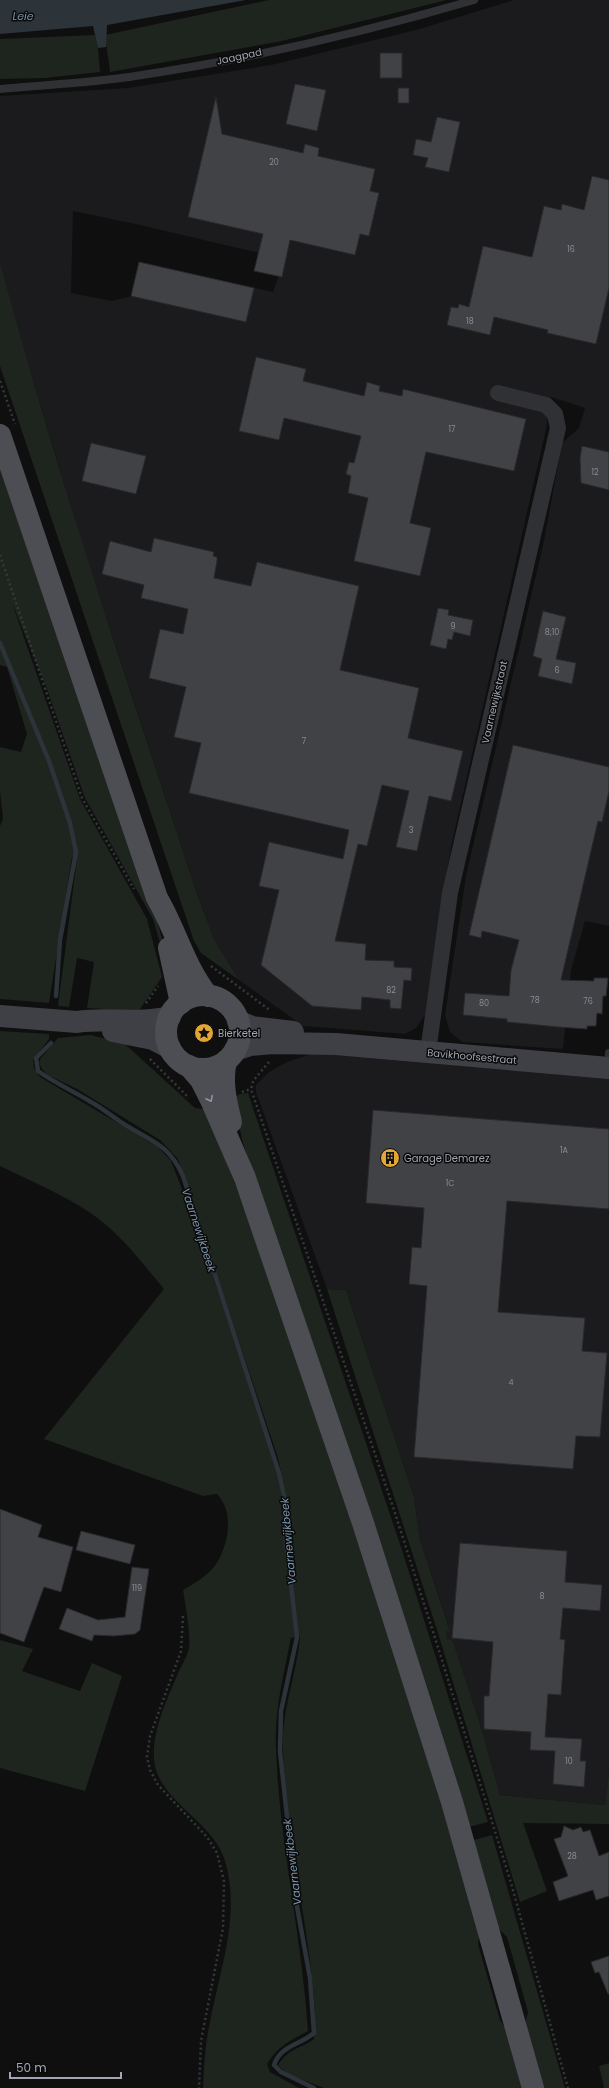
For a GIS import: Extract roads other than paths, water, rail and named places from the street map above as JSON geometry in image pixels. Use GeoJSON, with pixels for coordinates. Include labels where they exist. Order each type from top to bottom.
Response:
{"type":"FeatureCollection","features":[{"type":"Feature","properties":{"kind":"main road"},"geometry":{"type":"LineString","coordinates":[[0,435],[147,896],[176,1010]]}},
{"type":"Feature","properties":{"kind":"main road"},"geometry":{"type":"LineString","coordinates":[[147,896],[168,916],[188,965],[196,981],[208,996]]}},
{"type":"Feature","properties":{"kind":"main road"},"geometry":{"type":"LineString","coordinates":[[231,1055],[216,1067],[200,1069],[189,1066],[181,1062],[170,1048],[166,1033],[167,1024],[176,1010],[198,996],[217,998],[228,1005],[238,1021],[240,1035],[223,1074],[223,1085],[245,1178],[408,1661],[479,1891],[533,2088]]}},
{"type":"Feature","properties":{"kind":"main road"},"geometry":{"type":"LineString","coordinates":[[189,1066],[201,1080],[245,1178]]}},
{"type":"Feature","properties":{"kind":"street","name":"Vaarnewijkstraat"},"geometry":{"type":"LineString","coordinates":[[428,1052],[450,893],[558,428],[555,414],[546,405],[498,393]]}},
{"type":"Feature","properties":{"kind":"street"},"geometry":{"type":"LineString","coordinates":[[0,1016],[77,1022],[89,1020],[155,1021],[176,1010]]}},
{"type":"Feature","properties":{"kind":"street","name":"Bavikhoofsestraat"},"geometry":{"type":"LineString","coordinates":[[238,1021],[252,1027],[302,1032],[336,1044]]}},
{"type":"Feature","properties":{"kind":"street"},"geometry":{"type":"LineString","coordinates":[[77,1022],[90,1027],[153,1039],[170,1048]]}},
{"type":"Feature","properties":{"kind":"street","name":"Bavikhoofsestraat"},"geometry":{"type":"LineString","coordinates":[[231,1055],[250,1045],[273,1043],[336,1044],[428,1052],[609,1063]]}},
{"type":"Feature","properties":{"kind":"lane","name":"Jaagpad"},"geometry":{"type":"LineString","coordinates":[[0,89],[129,77],[199,65],[358,32],[474,0]]}},
{"type":"Feature","properties":{"kind":"water","name":"Leie"},"geometry":{"type":"Polygon","coordinates":[[[0,0],[246,0],[107,25],[106,47],[98,48],[93,26],[0,34],[0,0]]]}},
{"type":"Feature","properties":{"kind":"waterway"},"geometry":{"type":"LineString","coordinates":[[0,643],[49,761],[70,823],[76,852],[60,940],[56,996]]}},
{"type":"Feature","properties":{"kind":"waterway","name":"Vaarnewijkbeek"},"geometry":{"type":"LineString","coordinates":[[51,1043],[36,1058],[38,1071],[160,1145],[172,1157],[178,1166],[183,1176],[279,1473],[284,1496],[285,1532],[297,1637],[281,1711],[280,1751],[296,1901],[310,1978],[314,2033],[286,2049],[277,2058],[274,2065],[281,2072],[314,2088]]}},
{"type":"Feature","properties":{"kind":"place","name":"Bierketel"},"geometry":{"type":"Point","coordinates":[204,1033]}},
{"type":"Feature","properties":{"kind":"place","name":"Garage Demarez"},"geometry":{"type":"Point","coordinates":[390,1158]}}]}
